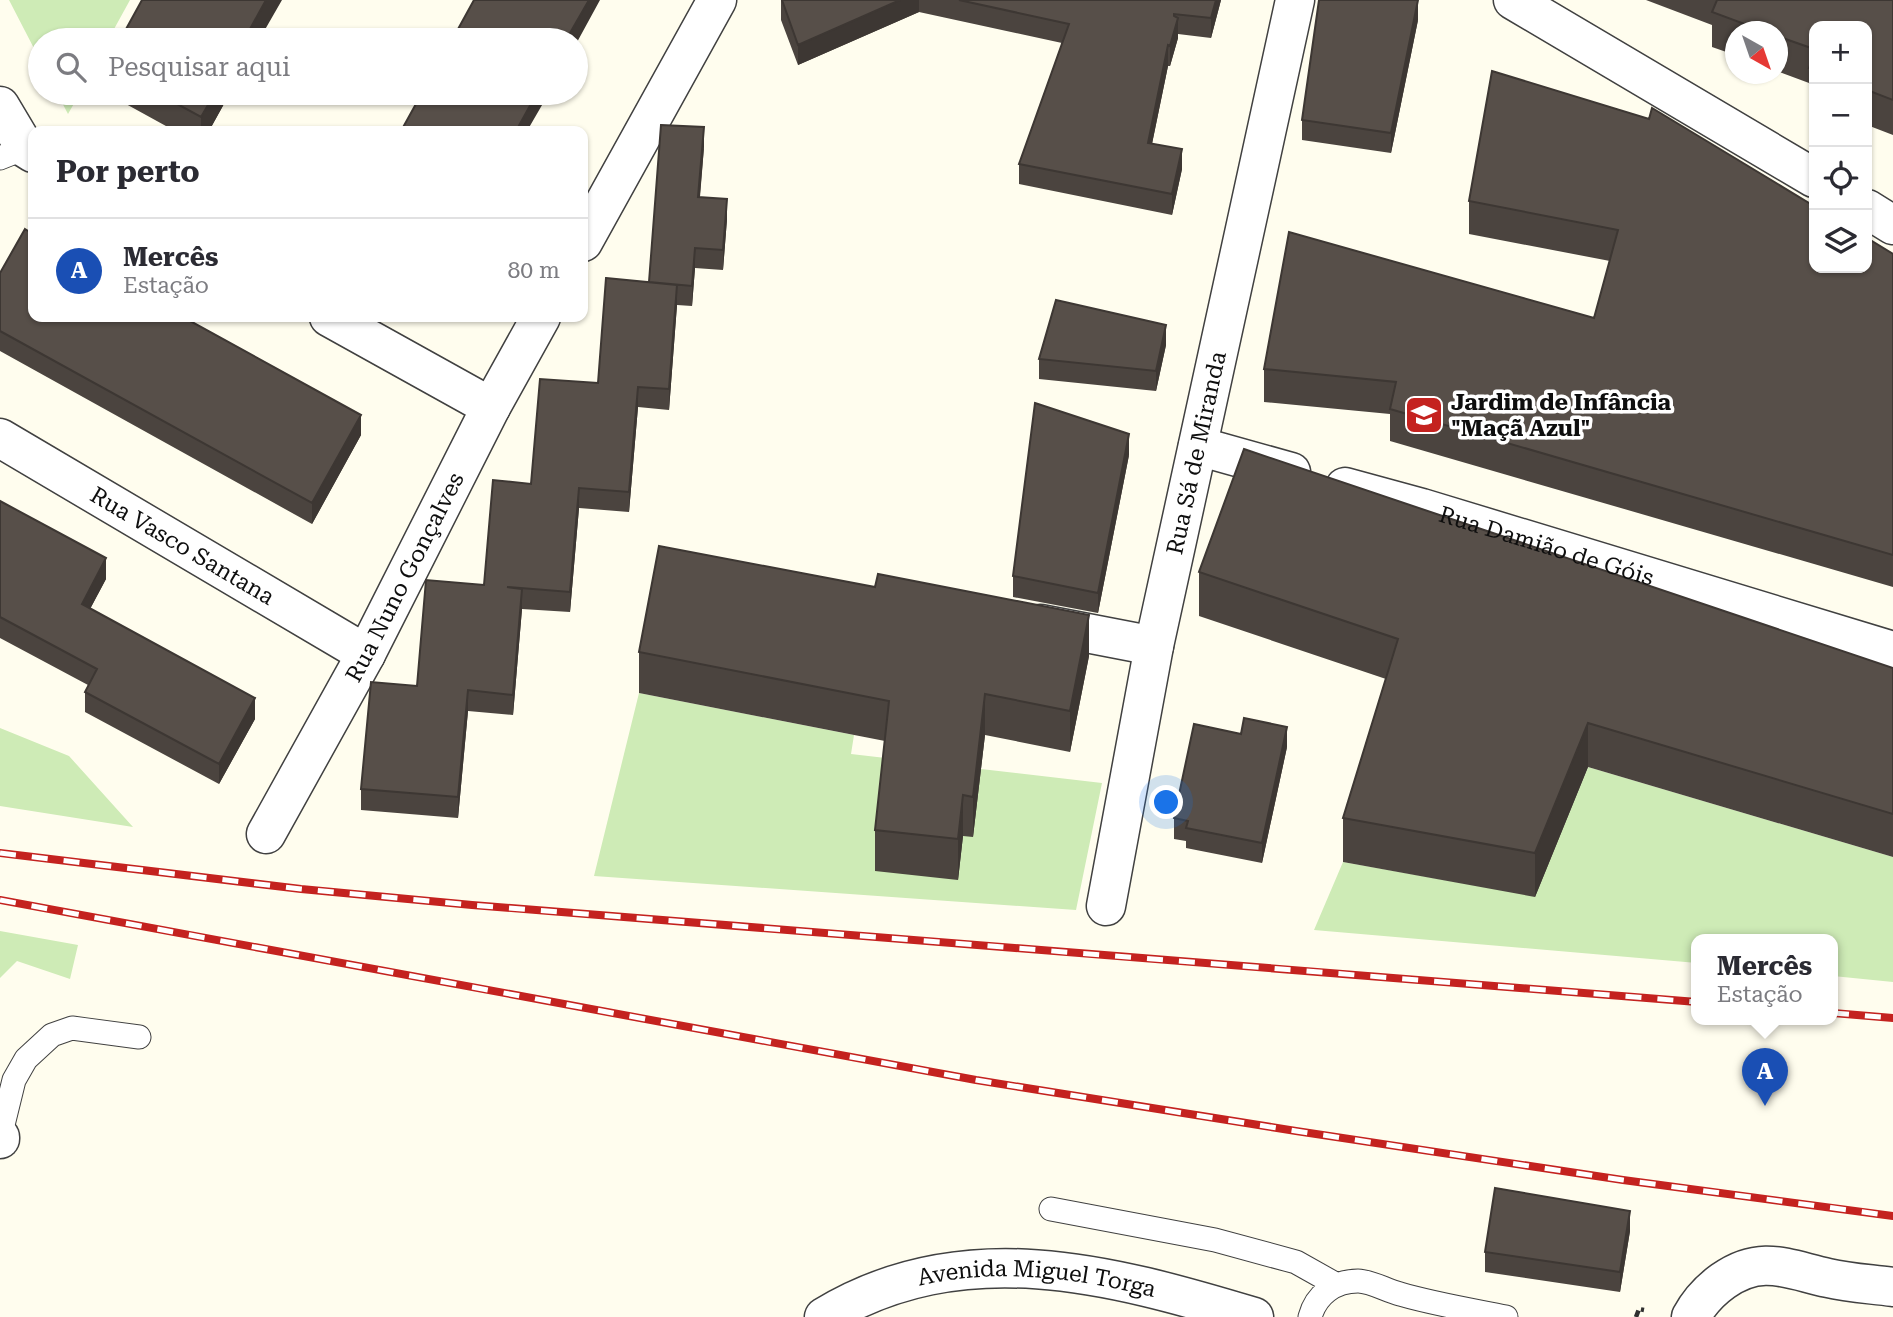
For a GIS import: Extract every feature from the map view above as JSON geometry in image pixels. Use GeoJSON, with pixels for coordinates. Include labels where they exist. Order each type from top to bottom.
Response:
{"type":"FeatureCollection","features":[{"type":"Feature","properties":{"kind":"street"},"geometry":{"type":"LineString","coordinates":[[588,233],[717,0]]}},
{"type":"Feature","properties":{"kind":"street","name":"Rua Sá de Miranda"},"geometry":{"type":"LineString","coordinates":[[1107,906],[1154,646],[1295,0]]}},
{"type":"Feature","properties":{"kind":"street"},"geometry":{"type":"LineString","coordinates":[[1513,0],[1809,175]]}},
{"type":"Feature","properties":{"kind":"street"},"geometry":{"type":"LineString","coordinates":[[0,106],[19,153]]}},
{"type":"Feature","properties":{"kind":"street"},"geometry":{"type":"LineString","coordinates":[[1869,210],[1893,225]]}},
{"type":"Feature","properties":{"kind":"street"},"geometry":{"type":"LineString","coordinates":[[338,322],[491,407]]}},
{"type":"Feature","properties":{"kind":"street","name":"Rua Nuno Gonçalves"},"geometry":{"type":"LineString","coordinates":[[266,834],[366,654],[491,407],[538,322]]}},
{"type":"Feature","properties":{"kind":"street","name":"Rua Vasco Santana"},"geometry":{"type":"LineString","coordinates":[[0,439],[366,654]]}},
{"type":"Feature","properties":{"kind":"street","name":"Rua Damião de Góis"},"geometry":{"type":"LineString","coordinates":[[1198,446],[1422,508],[1893,651]]}},
{"type":"Feature","properties":{"kind":"street"},"geometry":{"type":"LineString","coordinates":[[1004,617],[1154,646]]}},
{"type":"Feature","properties":{"kind":"street"},"geometry":{"type":"LineString","coordinates":[[1691,1317],[1698,1303],[1714,1287],[1750,1265],[1772,1265],[1829,1279],[1893,1287]]}},
{"type":"Feature","properties":{"kind":"street","name":"Avenida Miguel Torga"},"geometry":{"type":"LineString","coordinates":[[824,1317],[842,1306],[911,1279],[979,1268],[1045,1269],[1112,1278],[1254,1317]]}},
{"type":"Feature","properties":{"kind":"lane"},"geometry":{"type":"LineString","coordinates":[[0,1138],[14,1080],[26,1059],[52,1035],[72,1028],[139,1037]]}},
{"type":"Feature","properties":{"kind":"lane"},"geometry":{"type":"LineString","coordinates":[[1051,1209],[1215,1240],[1296,1262],[1337,1285]]}},
{"type":"Feature","properties":{"kind":"lane"},"geometry":{"type":"LineString","coordinates":[[1310,1317],[1314,1303],[1322,1294],[1337,1285],[1359,1281],[1401,1295],[1506,1317]]}},
{"type":"Feature","properties":{"kind":"green space"},"geometry":{"type":"Polygon","coordinates":[[[9,0],[130,0],[115,28],[28,28],[28,37],[9,0]]]}},
{"type":"Feature","properties":{"kind":"green space"},"geometry":{"type":"Polygon","coordinates":[[[63,105],[73,105],[68,114],[63,105]]]}},
{"type":"Feature","properties":{"kind":"green space"},"geometry":{"type":"Polygon","coordinates":[[[639,693],[854,735],[851,754],[1102,783],[1076,910],[594,876],[639,693]]]}},
{"type":"Feature","properties":{"kind":"green space"},"geometry":{"type":"Polygon","coordinates":[[[0,728],[69,756],[133,827],[0,806],[0,728]]]}},
{"type":"Feature","properties":{"kind":"green space"},"geometry":{"type":"Polygon","coordinates":[[[1588,767],[1893,857],[1893,982],[1838,976],[1838,934],[1691,934],[1691,962],[1314,930],[1343,862],[1535,896],[1588,767]]]}},
{"type":"Feature","properties":{"kind":"green space"},"geometry":{"type":"Polygon","coordinates":[[[0,931],[78,945],[70,979],[17,961],[0,978],[0,931]]]}},
{"type":"Feature","properties":{"kind":"building"},"geometry":{"type":"Polygon","coordinates":[[[142,0],[266,0],[251,28],[127,28],[142,0]]]}},
{"type":"Feature","properties":{"kind":"building"},"geometry":{"type":"Polygon","coordinates":[[[474,0],[589,0],[573,28],[459,28],[474,0]]]}},
{"type":"Feature","properties":{"kind":"building"},"geometry":{"type":"Polygon","coordinates":[[[782,0],[900,0],[798,45],[782,0]]]}},
{"type":"Feature","properties":{"kind":"building"},"geometry":{"type":"Polygon","coordinates":[[[959,0],[1216,0],[1211,18],[1174,14],[1178,18],[1170,46],[1168,45],[1148,143],[1182,149],[1172,194],[1019,164],[1069,24],[959,0]]]}},
{"type":"Feature","properties":{"kind":"building"},"geometry":{"type":"Polygon","coordinates":[[[1319,0],[1418,0],[1391,133],[1302,120],[1319,0]]]}},
{"type":"Feature","properties":{"kind":"building"},"geometry":{"type":"Polygon","coordinates":[[[1717,0],[1893,0],[1893,100],[1872,92],[1872,21],[1809,21],[1809,47],[1788,40],[1788,21],[1736,21],[1712,12],[1717,0]]]}},
{"type":"Feature","properties":{"kind":"building"},"geometry":{"type":"Polygon","coordinates":[[[1492,71],[1649,119],[1652,108],[1809,203],[1809,273],[1872,273],[1872,241],[1893,254],[1893,555],[1390,409],[1396,382],[1264,369],[1289,232],[1594,318],[1618,230],[1469,201],[1492,71]]]}},
{"type":"Feature","properties":{"kind":"building"},"geometry":{"type":"Polygon","coordinates":[[[179,105],[208,105],[201,117],[179,105]]]}},
{"type":"Feature","properties":{"kind":"building"},"geometry":{"type":"Polygon","coordinates":[[[415,105],[530,105],[519,126],[404,126],[415,105]]]}},
{"type":"Feature","properties":{"kind":"building"},"geometry":{"type":"Polygon","coordinates":[[[661,125],[704,127],[698,197],[727,199],[723,250],[695,248],[692,286],[649,282],[661,125]]]}},
{"type":"Feature","properties":{"kind":"building"},"geometry":{"type":"Polygon","coordinates":[[[25,229],[28,231],[28,322],[192,322],[361,415],[312,503],[0,331],[0,273],[25,229]]]}},
{"type":"Feature","properties":{"kind":"building"},"geometry":{"type":"Polygon","coordinates":[[[606,278],[677,285],[669,389],[638,387],[629,492],[579,488],[570,592],[507,587],[522,589],[513,695],[468,690],[458,797],[361,789],[371,682],[417,686],[426,580],[484,585],[493,480],[531,484],[540,379],[598,383],[606,278]]]}},
{"type":"Feature","properties":{"kind":"building"},"geometry":{"type":"Polygon","coordinates":[[[1056,300],[1166,325],[1156,371],[1039,359],[1056,300]]]}},
{"type":"Feature","properties":{"kind":"building"},"geometry":{"type":"Polygon","coordinates":[[[1035,403],[1129,434],[1098,593],[1013,576],[1035,403]]]}},
{"type":"Feature","properties":{"kind":"building"},"geometry":{"type":"Polygon","coordinates":[[[1244,449],[1893,668],[1893,814],[1588,723],[1535,853],[1343,818],[1398,639],[1199,572],[1244,449]]]}},
{"type":"Feature","properties":{"kind":"building"},"geometry":{"type":"Polygon","coordinates":[[[0,501],[106,558],[82,604],[255,698],[219,764],[85,692],[97,669],[0,617],[0,501]]]}},
{"type":"Feature","properties":{"kind":"building"},"geometry":{"type":"Polygon","coordinates":[[[659,546],[875,587],[878,574],[1089,615],[1070,711],[985,694],[973,797],[963,795],[958,839],[875,830],[889,701],[639,652],[659,546]]]}},
{"type":"Feature","properties":{"kind":"building"},"geometry":{"type":"Polygon","coordinates":[[[1244,718],[1287,727],[1262,843],[1186,828],[1188,821],[1174,818],[1194,724],[1241,734],[1244,718]]]}},
{"type":"Feature","properties":{"kind":"building"},"geometry":{"type":"Polygon","coordinates":[[[1495,1188],[1630,1211],[1620,1272],[1485,1252],[1495,1188]]]}},
{"type":"Feature","properties":{"kind":"railway"},"geometry":{"type":"LineString","coordinates":[[0,853],[301,889],[472,905],[1691,1002]]}},
{"type":"Feature","properties":{"kind":"railway"},"geometry":{"type":"LineString","coordinates":[[0,900],[976,1080],[1623,1180],[1893,1216]]}},
{"type":"Feature","properties":{"kind":"railway"},"geometry":{"type":"LineString","coordinates":[[1838,1013],[1893,1018]]}},
{"type":"Feature","properties":{"kind":"place","name":"Jardim de Infância \"Maçã Azul\""},"geometry":{"type":"Point","coordinates":[1424,415]}},
{"type":"Feature","properties":{"kind":"place","name":"Mercês"},"geometry":{"type":"Point","coordinates":[1765,1106]}}]}
